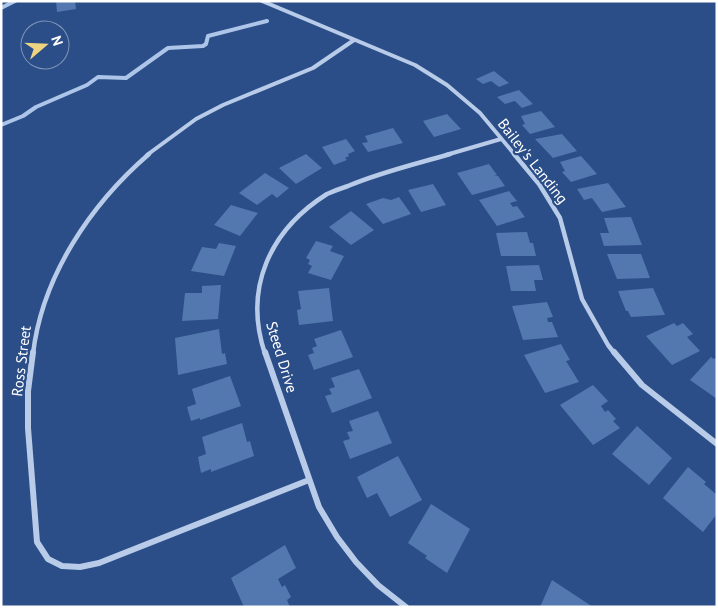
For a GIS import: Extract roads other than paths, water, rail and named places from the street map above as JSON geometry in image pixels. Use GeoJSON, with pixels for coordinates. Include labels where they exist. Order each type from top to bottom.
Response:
{"type":"FeatureCollection","features":[{"type":"Feature","properties":{"kind":"street","name":"Bailey's Landing"},"geometry":{"type":"LineString","coordinates":[[262,1],[407,62],[448,85],[480,113],[539,184],[560,218],[582,299],[608,345],[642,385],[717,444]]}},
{"type":"Feature","properties":{"kind":"street","name":"Ross Street"},"geometry":{"type":"LineString","coordinates":[[309,480],[99,562],[84,567],[59,566],[49,562],[37,542],[29,433],[30,375],[39,319],[56,274],[68,249],[88,218],[121,178],[159,144],[196,120],[229,101],[309,70],[354,40]]}},
{"type":"Feature","properties":{"kind":"street","name":"Steed Drive"},"geometry":{"type":"LineString","coordinates":[[406,607],[379,587],[348,554],[319,507],[262,344],[256,313],[261,273],[278,240],[294,220],[337,189],[367,178],[501,139]]}},
{"type":"Feature","properties":{"kind":"waterway"},"geometry":{"type":"LineString","coordinates":[[1,8],[15,1]]}},
{"type":"Feature","properties":{"kind":"waterway"},"geometry":{"type":"LineString","coordinates":[[1,125],[23,116],[36,107],[87,85],[98,77],[126,78],[168,48],[203,46],[206,44],[208,36],[267,21]]}}]}
